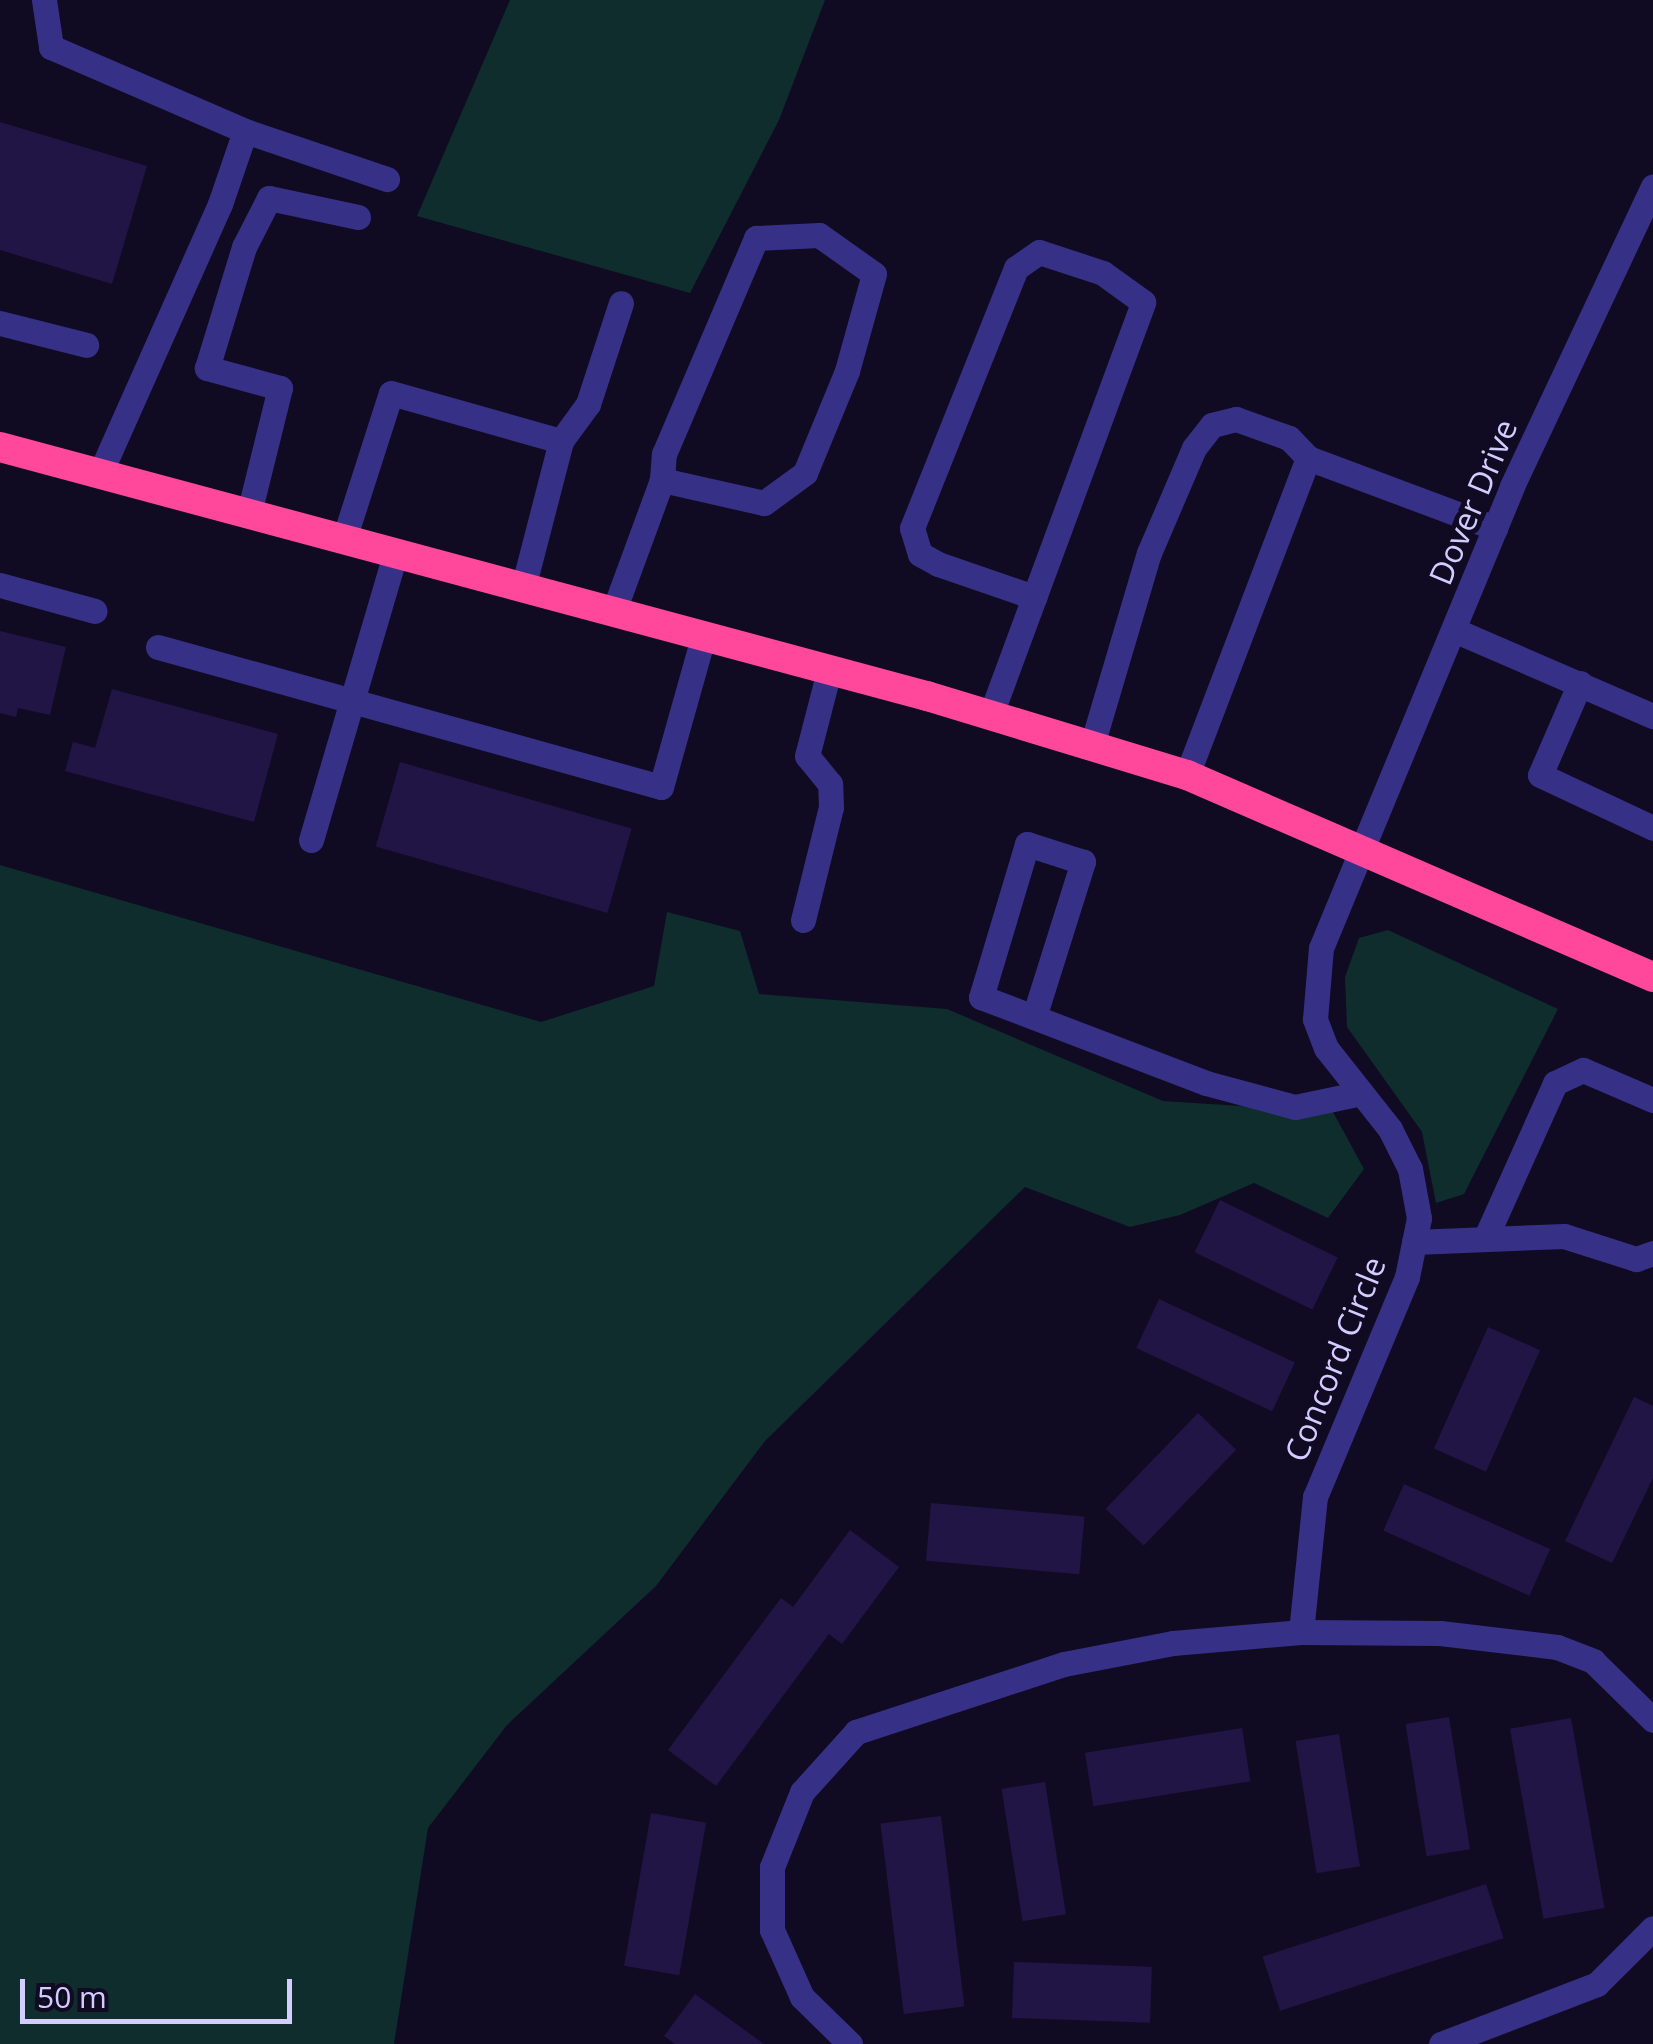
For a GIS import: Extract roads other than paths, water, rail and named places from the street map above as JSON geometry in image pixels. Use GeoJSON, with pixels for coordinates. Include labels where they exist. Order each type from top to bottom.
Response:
{"type":"FeatureCollection","features":[{"type":"Feature","properties":{"kind":"highway"},"geometry":{"type":"LineString","coordinates":[[0,447],[992,714],[1187,775],[1363,847],[1653,977]]}},
{"type":"Feature","properties":{"kind":"street"},"geometry":{"type":"LineString","coordinates":[[44,0],[51,47],[245,131],[386,180]]}},
{"type":"Feature","properties":{"kind":"street"},"geometry":{"type":"LineString","coordinates":[[100,473],[220,204],[245,131]]}},
{"type":"Feature","properties":{"kind":"street","name":"Dover Drive"},"geometry":{"type":"LineString","coordinates":[[1363,847],[1495,528],[1653,187]]}},
{"type":"Feature","properties":{"kind":"street"},"geometry":{"type":"LineString","coordinates":[[249,514],[280,388],[207,368],[244,247],[269,198],[358,217]]}},
{"type":"Feature","properties":{"kind":"street"},"geometry":{"type":"LineString","coordinates":[[613,614],[662,480],[664,454],[756,238],[819,235],[874,274],[848,371],[805,473],[764,503],[662,480]]}},
{"type":"Feature","properties":{"kind":"street"},"geometry":{"type":"LineString","coordinates":[[992,714],[1143,302],[1103,273],[1038,252],[1016,268],[912,528],[920,554],[938,564],[1034,597]]}},
{"type":"Feature","properties":{"kind":"street"},"geometry":{"type":"LineString","coordinates":[[523,588],[561,441],[588,404],[622,303]]}},
{"type":"Feature","properties":{"kind":"street"},"geometry":{"type":"LineString","coordinates":[[0,323],[86,345]]}},
{"type":"Feature","properties":{"kind":"street"},"geometry":{"type":"LineString","coordinates":[[344,539],[391,393],[561,441]]}},
{"type":"Feature","properties":{"kind":"street"},"geometry":{"type":"LineString","coordinates":[[1092,745],[1149,552],[1203,436],[1212,425],[1236,419],[1290,438],[1308,458],[1495,528]]}},
{"type":"Feature","properties":{"kind":"street"},"geometry":{"type":"LineString","coordinates":[[1187,775],[1308,458]]}},
{"type":"Feature","properties":{"kind":"street"},"geometry":{"type":"LineString","coordinates":[[311,840],[395,554]]}},
{"type":"Feature","properties":{"kind":"street"},"geometry":{"type":"LineString","coordinates":[[0,585],[96,611]]}},
{"type":"Feature","properties":{"kind":"street"},"geometry":{"type":"LineString","coordinates":[[1454,630],[1653,716]]}},
{"type":"Feature","properties":{"kind":"street"},"geometry":{"type":"LineString","coordinates":[[158,647],[661,787],[703,638]]}},
{"type":"Feature","properties":{"kind":"street"},"geometry":{"type":"LineString","coordinates":[[803,920],[831,807],[830,784],[807,756],[829,672]]}},
{"type":"Feature","properties":{"kind":"street"},"geometry":{"type":"LineString","coordinates":[[1580,683],[1540,775],[1653,828]]}},
{"type":"Feature","properties":{"kind":"street"},"geometry":{"type":"LineString","coordinates":[[1034,1017],[1082,862],[1027,844],[982,997],[1206,1084],[1294,1107],[1362,1093]]}},
{"type":"Feature","properties":{"kind":"street","name":"Concord Circle"},"geometry":{"type":"LineString","coordinates":[[1302,1632],[1315,1497],[1407,1278],[1419,1218],[1410,1169],[1362,1093],[1326,1048],[1315,1019],[1321,948],[1363,847]]}},
{"type":"Feature","properties":{"kind":"street"},"geometry":{"type":"LineString","coordinates":[[1485,1239],[1555,1083],[1583,1070],[1653,1100]]}},
{"type":"Feature","properties":{"kind":"street"},"geometry":{"type":"LineString","coordinates":[[1414,1242],[1564,1236],[1636,1260],[1653,1252]]}},
{"type":"Feature","properties":{"kind":"street"},"geometry":{"type":"LineString","coordinates":[[850,2044],[802,1997],[772,1930],[772,1867],[802,1792],[856,1732],[1064,1664],[1174,1643],[1302,1632],[1440,1633],[1556,1647],[1594,1662],[1653,1720]]}},
{"type":"Feature","properties":{"kind":"street"},"geometry":{"type":"LineString","coordinates":[[1440,2044],[1597,1984],[1653,1928]]}}]}
